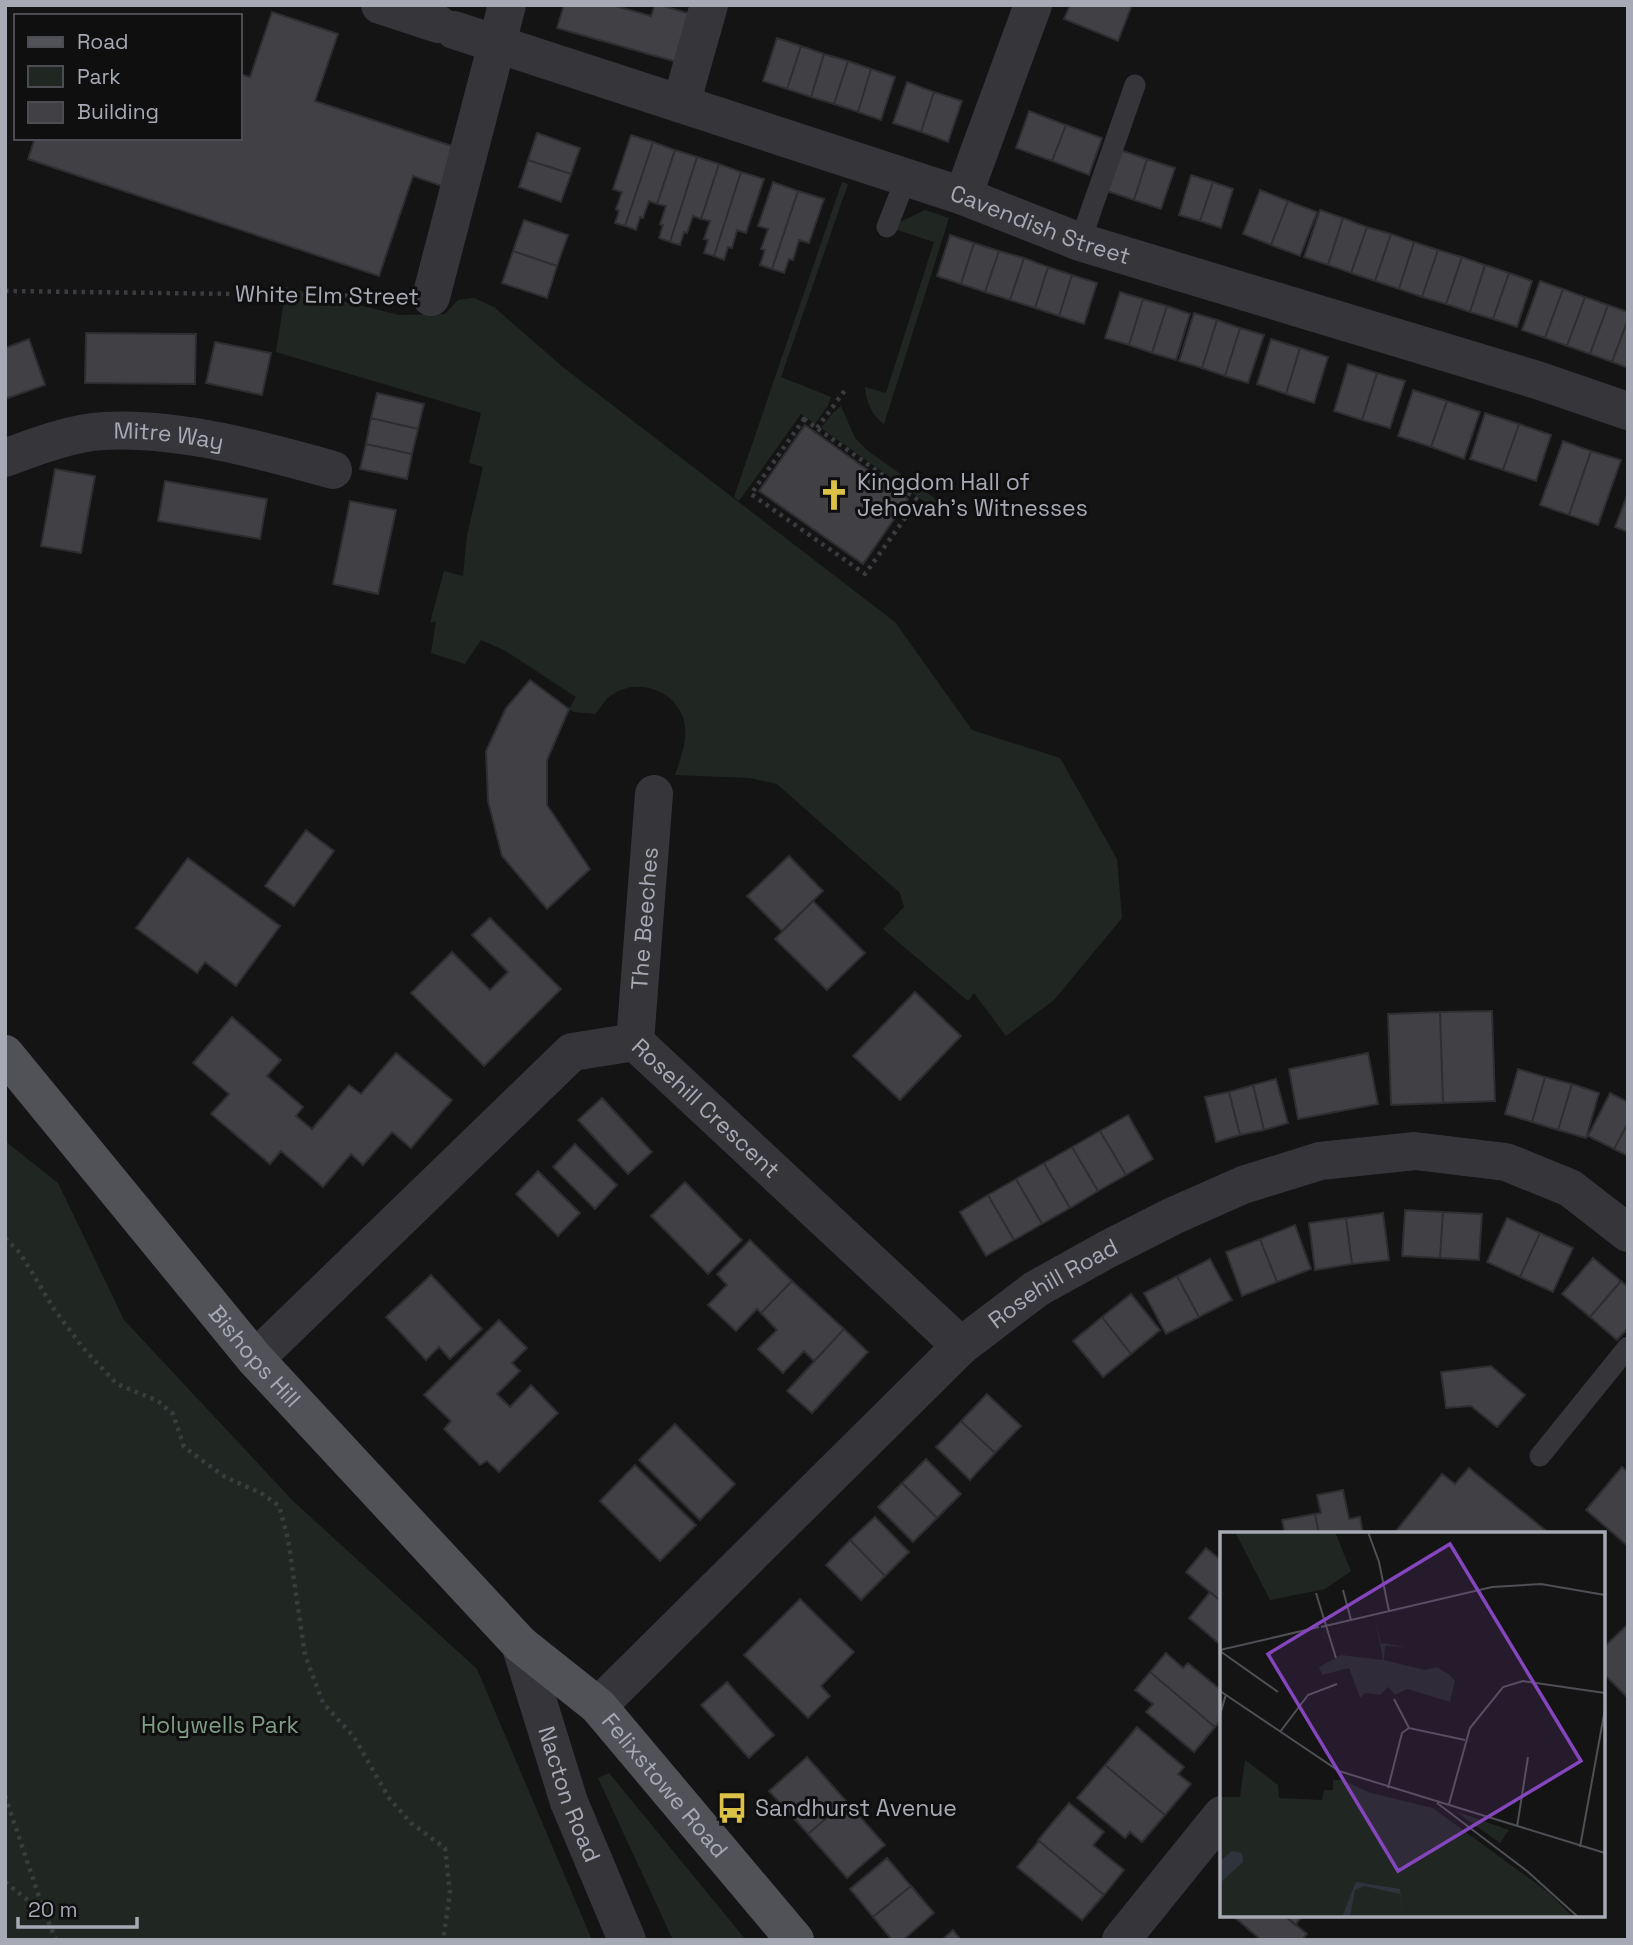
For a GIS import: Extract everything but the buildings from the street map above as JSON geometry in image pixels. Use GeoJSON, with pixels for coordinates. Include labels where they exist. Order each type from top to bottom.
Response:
{"type":"FeatureCollection","features":[{"type":"Feature","properties":{"kind":"main road","name":"Bishops Hill"},"geometry":{"type":"LineString","coordinates":[[5,1054],[255,1359],[520,1644]]}},
{"type":"Feature","properties":{"kind":"main road","name":"Felixstowe Road"},"geometry":{"type":"LineString","coordinates":[[520,1644],[598,1706],[795,1940]]}},
{"type":"Feature","properties":{"kind":"street","name":"Cavendish Street"},"geometry":{"type":"LineString","coordinates":[[380,5],[498,46],[963,196],[1080,242],[1537,380],[1628,411]]}},
{"type":"Feature","properties":{"kind":"street","name":"White Elm Street"},"geometry":{"type":"LineString","coordinates":[[431,296],[507,5]]}},
{"type":"Feature","properties":{"kind":"street"},"geometry":{"type":"LineString","coordinates":[[681,104],[709,5]]}},
{"type":"Feature","properties":{"kind":"street"},"geometry":{"type":"LineString","coordinates":[[963,196],[1033,5]]}},
{"type":"Feature","properties":{"kind":"street","name":"Mitre Way"},"geometry":{"type":"LineString","coordinates":[[5,458],[47,443],[103,430],[173,434],[262,450],[333,470]]}},
{"type":"Feature","properties":{"kind":"street","name":"The Beeches"},"geometry":{"type":"LineString","coordinates":[[635,1042],[654,794]]}},
{"type":"Feature","properties":{"kind":"street","name":"Rosehill Crescent"},"geometry":{"type":"LineString","coordinates":[[255,1359],[572,1052],[635,1042],[961,1346]]}},
{"type":"Feature","properties":{"kind":"street","name":"Rosehill Road"},"geometry":{"type":"LineString","coordinates":[[598,1706],[961,1346],[1036,1289],[1105,1250],[1243,1185],[1320,1161],[1415,1151],[1506,1162],[1570,1188],[1628,1233]]}},
{"type":"Feature","properties":{"kind":"street","name":"Nacton Road"},"geometry":{"type":"LineString","coordinates":[[520,1644],[569,1802],[627,1940]]}},
{"type":"Feature","properties":{"kind":"street"},"geometry":{"type":"LineString","coordinates":[[1121,1940],[1220,1817]]}},
{"type":"Feature","properties":{"kind":"lane"},"geometry":{"type":"LineString","coordinates":[[1080,242],[1135,85]]}},
{"type":"Feature","properties":{"kind":"lane"},"geometry":{"type":"LineString","coordinates":[[887,227],[906,177]]}},
{"type":"Feature","properties":{"kind":"lane"},"geometry":{"type":"LineString","coordinates":[[1540,1456],[1628,1347]]}},
{"type":"Feature","properties":{"kind":"path","name":"White Elm Street"},"geometry":{"type":"LineString","coordinates":[[5,291],[431,296]]}},
{"type":"Feature","properties":{"kind":"path"},"geometry":{"type":"LineString","coordinates":[[817,429],[846,389]]}},
{"type":"Feature","properties":{"kind":"path"},"geometry":{"type":"LineString","coordinates":[[804,419],[918,500],[901,524],[865,574],[751,494],[804,419]]}},
{"type":"Feature","properties":{"kind":"path"},"geometry":{"type":"LineString","coordinates":[[894,520],[901,524]]}},
{"type":"Feature","properties":{"kind":"path"},"geometry":{"type":"LineString","coordinates":[[5,1238],[20,1253],[54,1309],[83,1348],[117,1384],[158,1401],[173,1414],[184,1447],[225,1477],[261,1493],[279,1506],[288,1539],[305,1655],[323,1703],[354,1737],[389,1798],[411,1823],[444,1848],[450,1893],[443,1940]]}},
{"type":"Feature","properties":{"kind":"path"},"geometry":{"type":"LineString","coordinates":[[5,1796],[56,1940]]}},
{"type":"Feature","properties":{"kind":"path"},"geometry":{"type":"LineString","coordinates":[[5,1882],[45,1914]]}},
{"type":"Feature","properties":{"kind":"green space"},"geometry":{"type":"Polygon","coordinates":[[[842,182],[848,184],[781,377],[831,397],[815,424],[801,414],[739,501],[734,497],[842,182]]]}},
{"type":"Feature","properties":{"kind":"green space"},"geometry":{"type":"Polygon","coordinates":[[[925,210],[949,218],[884,424],[870,408],[865,387],[886,393],[934,242],[897,230],[900,222],[925,210]]]}},
{"type":"Feature","properties":{"kind":"green space"},"geometry":{"type":"Polygon","coordinates":[[[286,287],[399,315],[445,314],[458,300],[474,298],[494,307],[564,368],[895,622],[972,730],[1060,758],[1117,859],[1122,918],[1054,1000],[1006,1036],[974,993],[968,1001],[883,929],[904,907],[900,893],[777,784],[749,778],[675,775],[684,745],[685,727],[676,704],[667,696],[656,690],[632,687],[609,697],[595,714],[575,712],[569,709],[576,697],[504,650],[481,640],[465,664],[431,653],[436,621],[430,623],[444,571],[463,576],[467,535],[483,467],[469,463],[481,413],[276,352],[286,287]]]}},
{"type":"Feature","properties":{"kind":"green space"},"geometry":{"type":"Polygon","coordinates":[[[841,406],[855,438],[868,451],[943,504],[938,511],[821,428],[841,406]]]}},
{"type":"Feature","properties":{"kind":"green space","name":"Holywells Park"},"geometry":{"type":"Polygon","coordinates":[[[5,1141],[58,1183],[124,1320],[293,1501],[477,1669],[592,1940],[5,1940],[5,1141]]]}},
{"type":"Feature","properties":{"kind":"green space"},"geometry":{"type":"Polygon","coordinates":[[[609,1773],[746,1940],[673,1940],[598,1778],[609,1773]]]}},
{"type":"Feature","properties":{"kind":"place","name":"Kingdom Hall of Jehovah's Witnesses"},"geometry":{"type":"Point","coordinates":[834,495]}},
{"type":"Feature","properties":{"kind":"place","name":"Sandhurst Avenue"},"geometry":{"type":"Point","coordinates":[732,1808]}}]}
